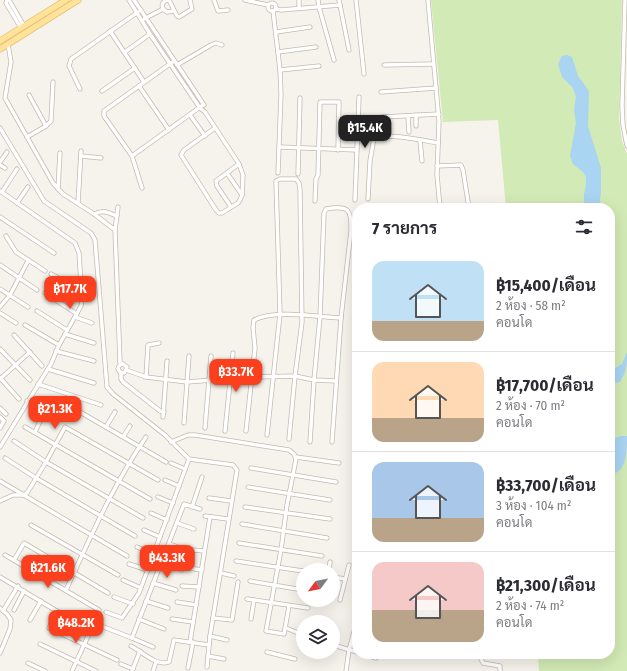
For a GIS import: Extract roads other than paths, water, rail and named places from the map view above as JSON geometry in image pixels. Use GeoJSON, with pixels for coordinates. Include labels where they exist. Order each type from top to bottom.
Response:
{"type":"FeatureCollection","features":[{"type":"Feature","properties":{"kind":"main road"},"geometry":{"type":"LineString","coordinates":[[0,41],[66,0]]}},
{"type":"Feature","properties":{"kind":"main road"},"geometry":{"type":"LineString","coordinates":[[0,49],[78,0]]}},
{"type":"Feature","properties":{"kind":"main road"},"geometry":{"type":"LineString","coordinates":[[33,20],[36,26]]}},
{"type":"Feature","properties":{"kind":"main road"},"geometry":{"type":"LineString","coordinates":[[23,27],[25,34]]}},
{"type":"Feature","properties":{"kind":"street"},"geometry":{"type":"LineString","coordinates":[[129,0],[141,21],[170,64],[200,108],[205,112]]}},
{"type":"Feature","properties":{"kind":"street"},"geometry":{"type":"LineString","coordinates":[[134,0],[203,105],[205,112],[239,164],[243,175],[242,195],[238,203],[222,213],[217,212],[182,158],[181,153],[215,128]]}},
{"type":"Feature","properties":{"kind":"street"},"geometry":{"type":"LineString","coordinates":[[163,9],[162,6],[164,2],[168,0],[179,17],[191,10],[193,7],[190,0]]}},
{"type":"Feature","properties":{"kind":"street"},"geometry":{"type":"LineString","coordinates":[[214,0],[218,11],[228,10]]}},
{"type":"Feature","properties":{"kind":"street"},"geometry":{"type":"LineString","coordinates":[[245,0],[258,1],[268,5],[270,10],[340,5]]}},
{"type":"Feature","properties":{"kind":"street"},"geometry":{"type":"LineString","coordinates":[[299,0],[299,8]]}},
{"type":"Feature","properties":{"kind":"street"},"geometry":{"type":"LineString","coordinates":[[318,0],[334,60]]}},
{"type":"Feature","properties":{"kind":"street"},"geometry":{"type":"LineString","coordinates":[[340,0],[349,50]]}},
{"type":"Feature","properties":{"kind":"street"},"geometry":{"type":"LineString","coordinates":[[356,0],[364,74]]}},
{"type":"Feature","properties":{"kind":"street"},"geometry":{"type":"LineString","coordinates":[[428,0],[439,114],[437,183],[439,203]]}},
{"type":"Feature","properties":{"kind":"street"},"geometry":{"type":"LineString","coordinates":[[625,0],[622,106],[627,146]]}},
{"type":"Feature","properties":{"kind":"street"},"geometry":{"type":"LineString","coordinates":[[0,5],[8,1],[23,27]]}},
{"type":"Feature","properties":{"kind":"street"},"geometry":{"type":"LineString","coordinates":[[268,5],[276,2],[276,32],[281,94],[278,173]]}},
{"type":"Feature","properties":{"kind":"street"},"geometry":{"type":"LineString","coordinates":[[141,21],[163,9]]}},
{"type":"Feature","properties":{"kind":"street"},"geometry":{"type":"LineString","coordinates":[[163,9],[167,12],[174,11]]}},
{"type":"Feature","properties":{"kind":"street"},"geometry":{"type":"LineString","coordinates":[[80,89],[70,66],[70,61],[140,10]]}},
{"type":"Feature","properties":{"kind":"street"},"geometry":{"type":"LineString","coordinates":[[276,32],[310,27]]}},
{"type":"Feature","properties":{"kind":"street"},"geometry":{"type":"LineString","coordinates":[[110,31],[144,82]]}},
{"type":"Feature","properties":{"kind":"street"},"geometry":{"type":"LineString","coordinates":[[124,52],[150,34]]}},
{"type":"Feature","properties":{"kind":"street"},"geometry":{"type":"LineString","coordinates":[[177,65],[211,45],[216,43],[222,45]]}},
{"type":"Feature","properties":{"kind":"street"},"geometry":{"type":"LineString","coordinates":[[8,44],[11,62],[5,98],[53,183],[58,189],[115,230]]}},
{"type":"Feature","properties":{"kind":"street"},"geometry":{"type":"LineString","coordinates":[[278,52],[316,47]]}},
{"type":"Feature","properties":{"kind":"street"},"geometry":{"type":"LineString","coordinates":[[142,188],[132,156],[103,114],[104,111],[174,61]]}},
{"type":"Feature","properties":{"kind":"street"},"geometry":{"type":"LineString","coordinates":[[384,65],[433,64]]}},
{"type":"Feature","properties":{"kind":"street"},"geometry":{"type":"LineString","coordinates":[[280,70],[319,66]]}},
{"type":"Feature","properties":{"kind":"street"},"geometry":{"type":"LineString","coordinates":[[102,91],[135,68]]}},
{"type":"Feature","properties":{"kind":"street"},"geometry":{"type":"LineString","coordinates":[[27,137],[46,126],[51,121],[53,82]]}},
{"type":"Feature","properties":{"kind":"street"},"geometry":{"type":"LineString","coordinates":[[139,86],[169,130]]}},
{"type":"Feature","properties":{"kind":"street"},"geometry":{"type":"LineString","coordinates":[[381,92],[436,88]]}},
{"type":"Feature","properties":{"kind":"street"},"geometry":{"type":"LineString","coordinates":[[29,95],[46,126]]}},
{"type":"Feature","properties":{"kind":"street"},"geometry":{"type":"LineString","coordinates":[[355,200],[359,97]]}},
{"type":"Feature","properties":{"kind":"street"},"geometry":{"type":"LineString","coordinates":[[298,174],[300,98]]}},
{"type":"Feature","properties":{"kind":"street"},"geometry":{"type":"LineString","coordinates":[[315,201],[316,179],[318,175],[320,102],[339,102],[338,150]]}},
{"type":"Feature","properties":{"kind":"street"},"geometry":{"type":"LineString","coordinates":[[132,156],[203,105]]}},
{"type":"Feature","properties":{"kind":"street"},"geometry":{"type":"LineString","coordinates":[[382,117],[439,114]]}},
{"type":"Feature","properties":{"kind":"street"},"geometry":{"type":"LineString","coordinates":[[190,115],[205,136]]}},
{"type":"Feature","properties":{"kind":"street"},"geometry":{"type":"LineString","coordinates":[[416,115],[416,126]]}},
{"type":"Feature","properties":{"kind":"street"},"geometry":{"type":"LineString","coordinates":[[408,116],[409,132]]}},
{"type":"Feature","properties":{"kind":"street"},"geometry":{"type":"LineString","coordinates":[[0,128],[44,201],[91,233],[95,240],[107,387],[189,459],[233,465],[237,470],[210,636],[207,667]]}},
{"type":"Feature","properties":{"kind":"street"},"geometry":{"type":"LineString","coordinates":[[368,199],[370,160],[374,138],[378,136],[400,137],[438,143]]}},
{"type":"Feature","properties":{"kind":"street"},"geometry":{"type":"LineString","coordinates":[[420,140],[422,160]]}},
{"type":"Feature","properties":{"kind":"street"},"geometry":{"type":"LineString","coordinates":[[279,147],[357,150]]}},
{"type":"Feature","properties":{"kind":"street"},"geometry":{"type":"LineString","coordinates":[[5,168],[0,164],[7,152]]}},
{"type":"Feature","properties":{"kind":"street"},"geometry":{"type":"LineString","coordinates":[[58,189],[60,152]]}},
{"type":"Feature","properties":{"kind":"street"},"geometry":{"type":"LineString","coordinates":[[78,203],[81,152]]}},
{"type":"Feature","properties":{"kind":"street"},"geometry":{"type":"LineString","coordinates":[[81,156],[101,158]]}},
{"type":"Feature","properties":{"kind":"street"},"geometry":{"type":"LineString","coordinates":[[231,207],[216,183],[217,180],[239,164]]}},
{"type":"Feature","properties":{"kind":"street"},"geometry":{"type":"LineString","coordinates":[[437,166],[461,165],[464,170],[468,203]]}},
{"type":"Feature","properties":{"kind":"street"},"geometry":{"type":"LineString","coordinates":[[0,447],[48,368],[82,303],[78,249],[75,243],[1,192],[17,169]]}},
{"type":"Feature","properties":{"kind":"street"},"geometry":{"type":"LineString","coordinates":[[227,173],[242,195]]}},
{"type":"Feature","properties":{"kind":"street"},"geometry":{"type":"LineString","coordinates":[[267,435],[272,376],[280,314],[276,181],[280,179],[296,179],[299,183],[300,190],[302,322],[289,439]]}},
{"type":"Feature","properties":{"kind":"street"},"geometry":{"type":"LineString","coordinates":[[17,203],[28,187]]}},
{"type":"Feature","properties":{"kind":"street"},"geometry":{"type":"LineString","coordinates":[[118,207],[115,230],[121,364],[118,369],[121,373],[121,379],[123,382],[160,411],[164,412]]}},
{"type":"Feature","properties":{"kind":"street"},"geometry":{"type":"LineString","coordinates":[[310,442],[320,318],[324,214],[326,209],[343,207],[349,212],[352,226],[341,318],[332,442]]}},
{"type":"Feature","properties":{"kind":"street"},"geometry":{"type":"LineString","coordinates":[[94,214],[104,211],[117,216]]}},
{"type":"Feature","properties":{"kind":"street"},"geometry":{"type":"LineString","coordinates":[[0,217],[54,253]]}},
{"type":"Feature","properties":{"kind":"street"},"geometry":{"type":"LineString","coordinates":[[6,236],[16,252],[45,271]]}},
{"type":"Feature","properties":{"kind":"street"},"geometry":{"type":"LineString","coordinates":[[0,307],[10,295],[28,261]]}},
{"type":"Feature","properties":{"kind":"street"},"geometry":{"type":"LineString","coordinates":[[0,265],[36,290]]}},
{"type":"Feature","properties":{"kind":"street"},"geometry":{"type":"LineString","coordinates":[[51,274],[81,290]]}},
{"type":"Feature","properties":{"kind":"street"},"geometry":{"type":"LineString","coordinates":[[0,289],[28,307]]}},
{"type":"Feature","properties":{"kind":"street"},"geometry":{"type":"LineString","coordinates":[[45,293],[76,315],[92,323]]}},
{"type":"Feature","properties":{"kind":"street"},"geometry":{"type":"LineString","coordinates":[[37,311],[67,330]]}},
{"type":"Feature","properties":{"kind":"street"},"geometry":{"type":"LineString","coordinates":[[0,313],[16,323]]}},
{"type":"Feature","properties":{"kind":"street"},"geometry":{"type":"LineString","coordinates":[[246,431],[255,348],[253,328],[254,320],[280,314],[320,318],[341,318]]}},
{"type":"Feature","properties":{"kind":"street"},"geometry":{"type":"LineString","coordinates":[[25,325],[59,345]]}},
{"type":"Feature","properties":{"kind":"street"},"geometry":{"type":"LineString","coordinates":[[65,334],[94,343]]}},
{"type":"Feature","properties":{"kind":"street"},"geometry":{"type":"LineString","coordinates":[[14,335],[42,366]]}},
{"type":"Feature","properties":{"kind":"street"},"geometry":{"type":"LineString","coordinates":[[146,377],[148,345],[159,343]]}},
{"type":"Feature","properties":{"kind":"street"},"geometry":{"type":"LineString","coordinates":[[0,349],[30,380]]}},
{"type":"Feature","properties":{"kind":"street"},"geometry":{"type":"LineString","coordinates":[[56,351],[94,361]]}},
{"type":"Feature","properties":{"kind":"street"},"geometry":{"type":"LineString","coordinates":[[19,399],[0,379],[30,352]]}},
{"type":"Feature","properties":{"kind":"street"},"geometry":{"type":"LineString","coordinates":[[225,431],[233,353]]}},
{"type":"Feature","properties":{"kind":"street"},"geometry":{"type":"LineString","coordinates":[[184,423],[189,356]]}},
{"type":"Feature","properties":{"kind":"street"},"geometry":{"type":"LineString","coordinates":[[205,428],[211,356]]}},
{"type":"Feature","properties":{"kind":"street"},"geometry":{"type":"LineString","coordinates":[[163,417],[167,361]]}},
{"type":"Feature","properties":{"kind":"street"},"geometry":{"type":"LineString","coordinates":[[120,362],[126,365],[126,370]]}},
{"type":"Feature","properties":{"kind":"street"},"geometry":{"type":"LineString","coordinates":[[48,368],[94,383]]}},
{"type":"Feature","properties":{"kind":"street"},"geometry":{"type":"LineString","coordinates":[[126,370],[146,377],[187,382],[272,376],[295,376],[314,380],[336,381]]}},
{"type":"Feature","properties":{"kind":"street"},"geometry":{"type":"LineString","coordinates":[[121,373],[125,372],[126,370]]}},
{"type":"Feature","properties":{"kind":"street"},"geometry":{"type":"LineString","coordinates":[[38,384],[101,405]]}},
{"type":"Feature","properties":{"kind":"street"},"geometry":{"type":"LineString","coordinates":[[27,401],[67,412]]}},
{"type":"Feature","properties":{"kind":"street"},"geometry":{"type":"LineString","coordinates":[[0,408],[6,414]]}},
{"type":"Feature","properties":{"kind":"street"},"geometry":{"type":"LineString","coordinates":[[80,412],[166,462]]}},
{"type":"Feature","properties":{"kind":"street"},"geometry":{"type":"LineString","coordinates":[[106,427],[115,412]]}},
{"type":"Feature","properties":{"kind":"street"},"geometry":{"type":"LineString","coordinates":[[0,417],[4,422],[1,425]]}},
{"type":"Feature","properties":{"kind":"street"},"geometry":{"type":"LineString","coordinates":[[35,432],[41,419]]}},
{"type":"Feature","properties":{"kind":"street"},"geometry":{"type":"LineString","coordinates":[[123,437],[130,426]]}},
{"type":"Feature","properties":{"kind":"street"},"geometry":{"type":"LineString","coordinates":[[25,427],[150,500]]}},
{"type":"Feature","properties":{"kind":"street"},"geometry":{"type":"LineString","coordinates":[[0,500],[13,495],[23,495],[27,493],[65,427],[158,480]]}},
{"type":"Feature","properties":{"kind":"street"},"geometry":{"type":"LineString","coordinates":[[171,442],[180,438],[195,435],[289,450],[296,457],[339,462]]}},
{"type":"Feature","properties":{"kind":"street"},"geometry":{"type":"LineString","coordinates":[[66,590],[109,498],[128,463],[146,437]]}},
{"type":"Feature","properties":{"kind":"street"},"geometry":{"type":"LineString","coordinates":[[14,441],[46,462],[143,518]]}},
{"type":"Feature","properties":{"kind":"street"},"geometry":{"type":"LineString","coordinates":[[289,606],[285,633],[283,634],[266,631],[296,457]]}},
{"type":"Feature","properties":{"kind":"street"},"geometry":{"type":"LineString","coordinates":[[6,458],[36,478],[135,536]]}},
{"type":"Feature","properties":{"kind":"street"},"geometry":{"type":"LineString","coordinates":[[106,612],[122,618],[133,604],[142,588],[189,459]]}},
{"type":"Feature","properties":{"kind":"street"},"geometry":{"type":"LineString","coordinates":[[171,464],[185,469]]}},
{"type":"Feature","properties":{"kind":"street"},"geometry":{"type":"LineString","coordinates":[[251,468],[336,482]]}},
{"type":"Feature","properties":{"kind":"street"},"geometry":{"type":"LineString","coordinates":[[192,507],[202,477]]}},
{"type":"Feature","properties":{"kind":"street"},"geometry":{"type":"LineString","coordinates":[[165,480],[179,486]]}},
{"type":"Feature","properties":{"kind":"street"},"geometry":{"type":"LineString","coordinates":[[0,481],[127,556]]}},
{"type":"Feature","properties":{"kind":"street"},"geometry":{"type":"LineString","coordinates":[[248,487],[330,500]]}},
{"type":"Feature","properties":{"kind":"street"},"geometry":{"type":"LineString","coordinates":[[158,497],[173,503]]}},
{"type":"Feature","properties":{"kind":"street"},"geometry":{"type":"LineString","coordinates":[[209,498],[231,501]]}},
{"type":"Feature","properties":{"kind":"street"},"geometry":{"type":"LineString","coordinates":[[132,638],[184,504],[200,509]]}},
{"type":"Feature","properties":{"kind":"street"},"geometry":{"type":"LineString","coordinates":[[245,507],[330,519]]}},
{"type":"Feature","properties":{"kind":"street"},"geometry":{"type":"LineString","coordinates":[[151,513],[167,520]]}},
{"type":"Feature","properties":{"kind":"street"},"geometry":{"type":"LineString","coordinates":[[205,516],[228,519]]}},
{"type":"Feature","properties":{"kind":"street"},"geometry":{"type":"LineString","coordinates":[[188,668],[193,622],[210,517]]}},
{"type":"Feature","properties":{"kind":"street"},"geometry":{"type":"LineString","coordinates":[[177,523],[194,529]]}},
{"type":"Feature","properties":{"kind":"street"},"geometry":{"type":"LineString","coordinates":[[242,524],[327,538]]}},
{"type":"Feature","properties":{"kind":"street"},"geometry":{"type":"LineString","coordinates":[[31,525],[118,575]]}},
{"type":"Feature","properties":{"kind":"street"},"geometry":{"type":"LineString","coordinates":[[144,530],[160,537]]}},
{"type":"Feature","properties":{"kind":"street"},"geometry":{"type":"LineString","coordinates":[[14,560],[24,543],[108,593]]}},
{"type":"Feature","properties":{"kind":"street"},"geometry":{"type":"LineString","coordinates":[[239,543],[322,556]]}},
{"type":"Feature","properties":{"kind":"street"},"geometry":{"type":"LineString","coordinates":[[169,544],[187,550]]}},
{"type":"Feature","properties":{"kind":"street"},"geometry":{"type":"LineString","coordinates":[[137,547],[154,554]]}},
{"type":"Feature","properties":{"kind":"street"},"geometry":{"type":"LineString","coordinates":[[193,550],[204,551]]}},
{"type":"Feature","properties":{"kind":"street"},"geometry":{"type":"LineString","coordinates":[[5,555],[99,610]]}},
{"type":"Feature","properties":{"kind":"street"},"geometry":{"type":"LineString","coordinates":[[236,561],[296,570]]}},
{"type":"Feature","properties":{"kind":"street"},"geometry":{"type":"LineString","coordinates":[[161,563],[182,570]]}},
{"type":"Feature","properties":{"kind":"street"},"geometry":{"type":"LineString","coordinates":[[129,564],[148,570]]}},
{"type":"Feature","properties":{"kind":"street"},"geometry":{"type":"LineString","coordinates":[[340,600],[349,565]]}},
{"type":"Feature","properties":{"kind":"street"},"geometry":{"type":"LineString","coordinates":[[188,568],[202,570]]}},
{"type":"Feature","properties":{"kind":"street"},"geometry":{"type":"LineString","coordinates":[[221,573],[234,576]]}},
{"type":"Feature","properties":{"kind":"street"},"geometry":{"type":"LineString","coordinates":[[0,577],[18,586],[57,611],[94,623],[153,648]]}},
{"type":"Feature","properties":{"kind":"street"},"geometry":{"type":"LineString","coordinates":[[340,578],[345,579]]}},
{"type":"Feature","properties":{"kind":"street"},"geometry":{"type":"LineString","coordinates":[[123,580],[142,588]]}},
{"type":"Feature","properties":{"kind":"street"},"geometry":{"type":"LineString","coordinates":[[250,581],[296,589]]}},
{"type":"Feature","properties":{"kind":"street"},"geometry":{"type":"LineString","coordinates":[[213,618],[232,620],[238,582]]}},
{"type":"Feature","properties":{"kind":"street"},"geometry":{"type":"LineString","coordinates":[[153,583],[176,590]]}},
{"type":"Feature","properties":{"kind":"street"},"geometry":{"type":"LineString","coordinates":[[0,653],[10,629],[11,620],[2,609],[18,586]]}},
{"type":"Feature","properties":{"kind":"street"},"geometry":{"type":"LineString","coordinates":[[182,586],[199,587]]}},
{"type":"Feature","properties":{"kind":"street"},"geometry":{"type":"LineString","coordinates":[[14,610],[24,591]]}},
{"type":"Feature","properties":{"kind":"street"},"geometry":{"type":"LineString","coordinates":[[114,597],[133,604]]}},
{"type":"Feature","properties":{"kind":"street"},"geometry":{"type":"LineString","coordinates":[[247,599],[308,608]]}},
{"type":"Feature","properties":{"kind":"street"},"geometry":{"type":"LineString","coordinates":[[251,619],[254,600]]}},
{"type":"Feature","properties":{"kind":"street"},"geometry":{"type":"LineString","coordinates":[[30,620],[42,601]]}},
{"type":"Feature","properties":{"kind":"street"},"geometry":{"type":"LineString","coordinates":[[146,601],[168,608]]}},
{"type":"Feature","properties":{"kind":"street"},"geometry":{"type":"LineString","coordinates":[[177,602],[196,605]]}},
{"type":"Feature","properties":{"kind":"street"},"geometry":{"type":"LineString","coordinates":[[57,611],[49,628],[117,660]]}},
{"type":"Feature","properties":{"kind":"street"},"geometry":{"type":"LineString","coordinates":[[172,619],[193,622]]}},
{"type":"Feature","properties":{"kind":"street"},"geometry":{"type":"LineString","coordinates":[[139,620],[164,629]]}},
{"type":"Feature","properties":{"kind":"street"},"geometry":{"type":"LineString","coordinates":[[72,671],[94,623]]}},
{"type":"Feature","properties":{"kind":"street"},"geometry":{"type":"LineString","coordinates":[[286,628],[296,632]]}},
{"type":"Feature","properties":{"kind":"street"},"geometry":{"type":"LineString","coordinates":[[210,636],[227,640]]}},
{"type":"Feature","properties":{"kind":"street"},"geometry":{"type":"LineString","coordinates":[[130,646],[156,662],[167,663],[169,662],[174,640],[209,645]]}},
{"type":"Feature","properties":{"kind":"street"},"geometry":{"type":"LineString","coordinates":[[346,671],[352,640]]}},
{"type":"Feature","properties":{"kind":"street"},"geometry":{"type":"LineString","coordinates":[[40,644],[96,671]]}},
{"type":"Feature","properties":{"kind":"street"},"geometry":{"type":"LineString","coordinates":[[340,647],[352,651]]}},
{"type":"Feature","properties":{"kind":"street"},"geometry":{"type":"LineString","coordinates":[[121,664],[133,670],[140,651]]}},
{"type":"Feature","properties":{"kind":"street"},"geometry":{"type":"LineString","coordinates":[[267,652],[295,658]]}},
{"type":"Feature","properties":{"kind":"street"},"geometry":{"type":"LineString","coordinates":[[208,656],[224,659]]}},
{"type":"Feature","properties":{"kind":"street"},"geometry":{"type":"LineString","coordinates":[[481,659],[483,663],[500,666],[500,671]]}},
{"type":"Feature","properties":{"kind":"street"},"geometry":{"type":"LineString","coordinates":[[153,671],[156,662]]}},
{"type":"Feature","properties":{"kind":"street"},"geometry":{"type":"LineString","coordinates":[[28,663],[45,671]]}},
{"type":"Feature","properties":{"kind":"water"},"geometry":{"type":"Polygon","coordinates":[[[567,55],[572,57],[578,76],[589,91],[588,126],[601,168],[600,203],[584,203],[586,177],[583,172],[573,164],[570,156],[576,123],[574,110],[576,97],[573,88],[562,77],[558,64],[562,56],[567,55]]]}},
{"type":"Feature","properties":{"kind":"water"},"geometry":{"type":"Polygon","coordinates":[[[627,352],[627,361],[624,374],[620,382],[615,383],[615,368],[622,364],[627,352]]]}},
{"type":"Feature","properties":{"kind":"water"},"geometry":{"type":"Polygon","coordinates":[[[627,436],[624,464],[621,469],[615,473],[615,438],[627,436]]]}}]}
